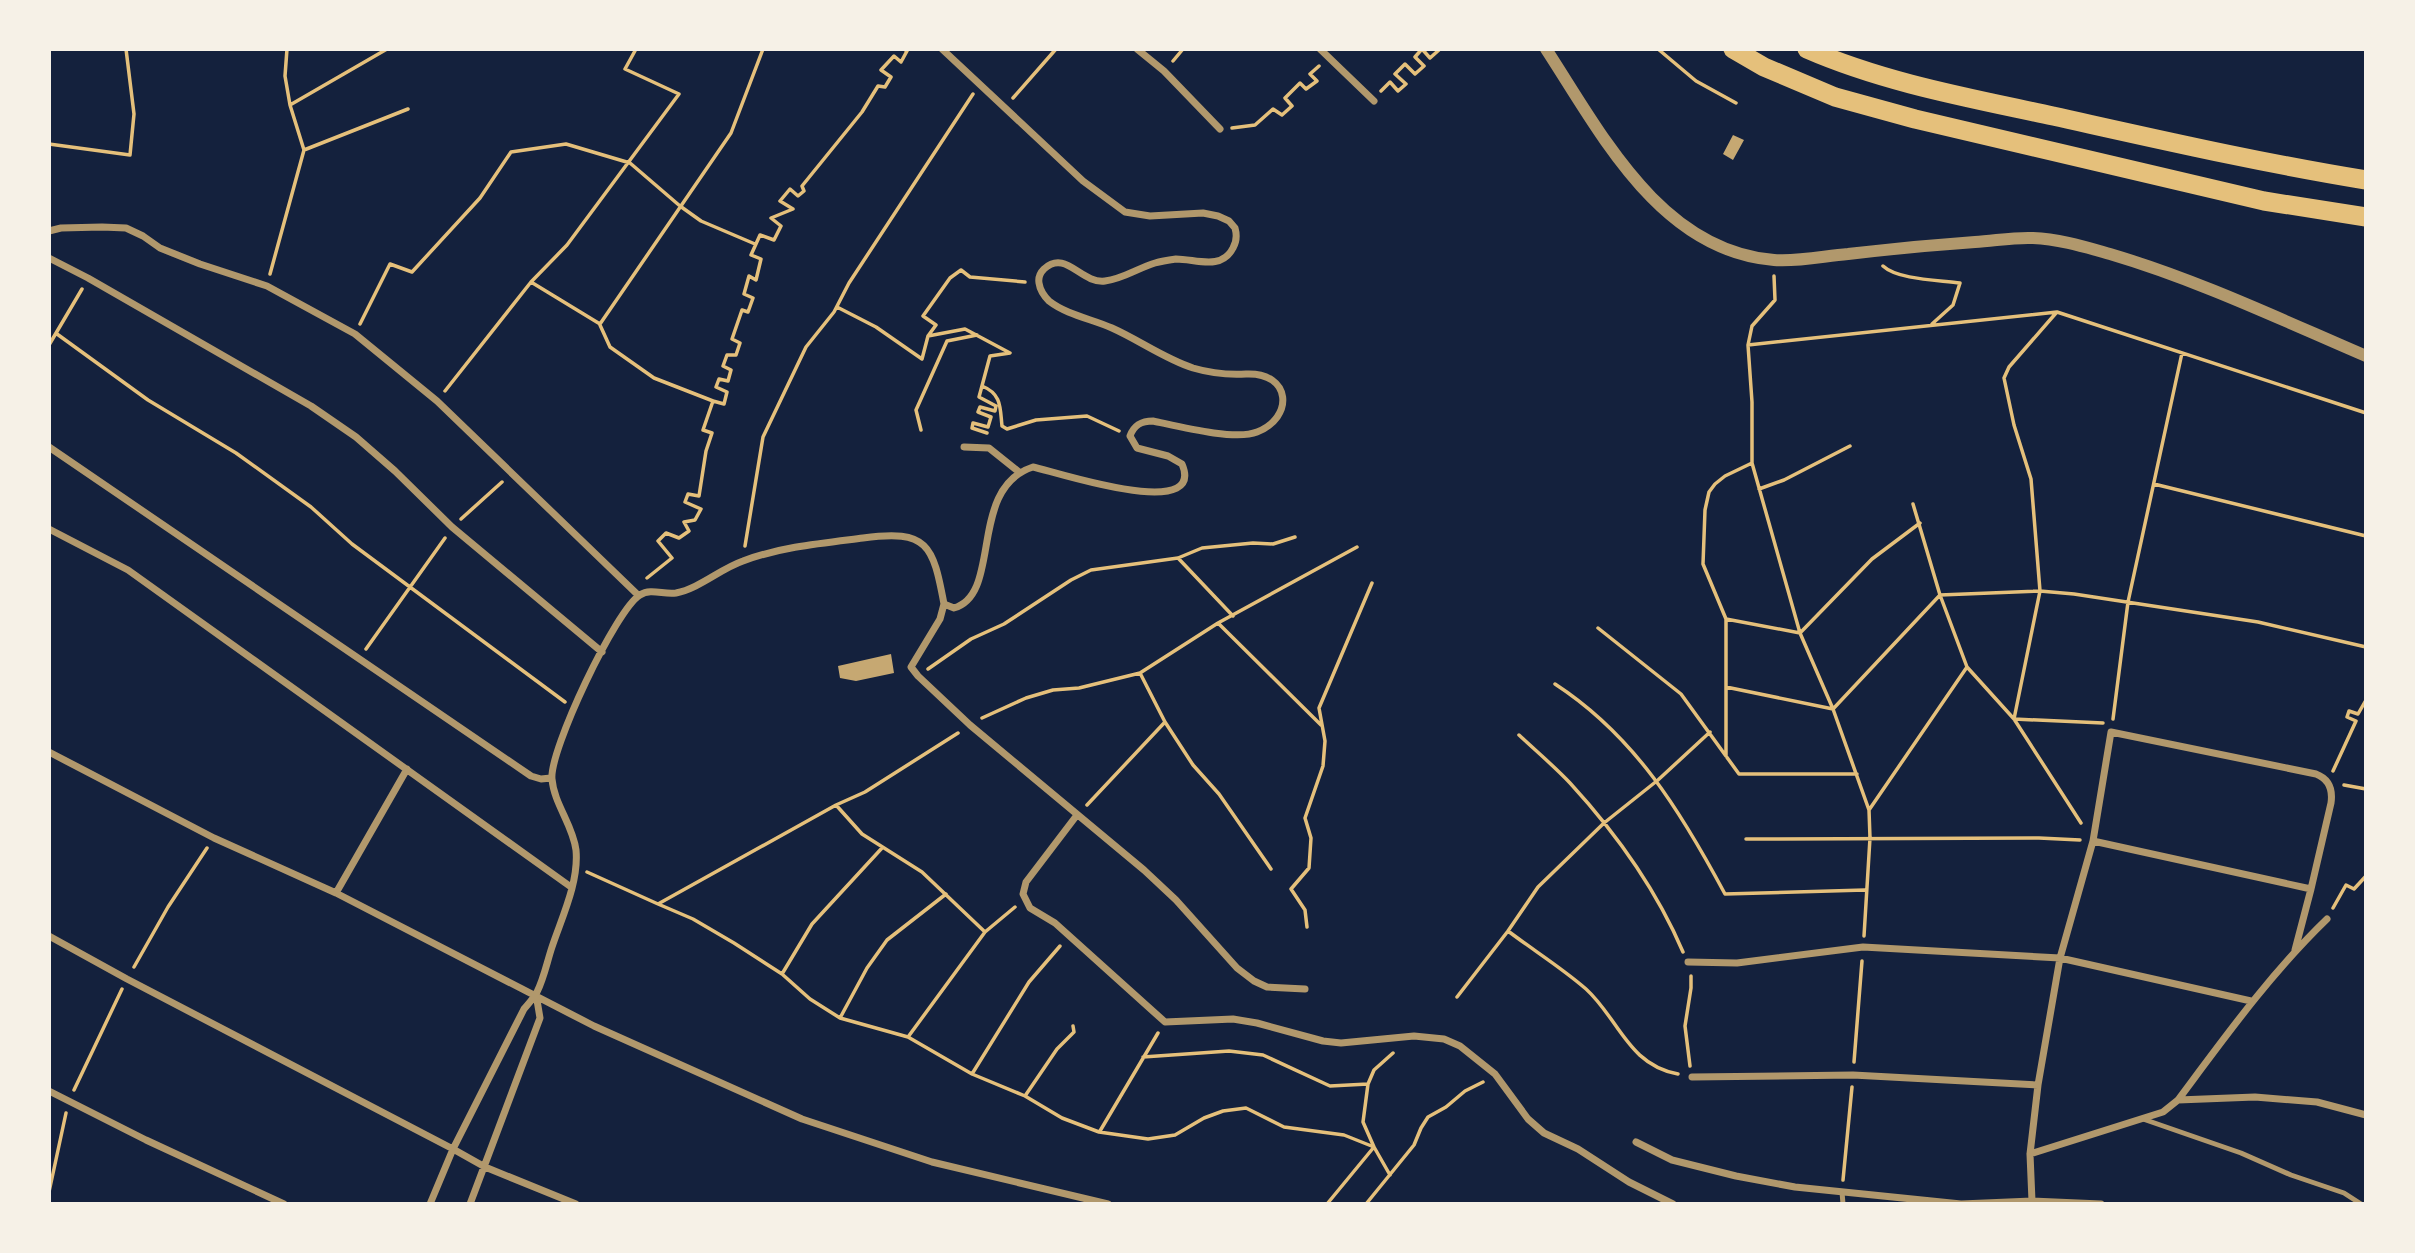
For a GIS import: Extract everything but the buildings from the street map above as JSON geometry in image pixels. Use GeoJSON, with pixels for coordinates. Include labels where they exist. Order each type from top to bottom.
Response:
{"type":"FeatureCollection","features":[{"type":"Feature","properties":{"kind":"highway"},"geometry":{"type":"LineString","coordinates":[[1733,49],[1764,67],[1835,97],[1901,115],[2264,201],[2366,217]]}},
{"type":"Feature","properties":{"kind":"highway"},"geometry":{"type":"LineString","coordinates":[[1807,49],[1848,66],[1922,87],[2265,163],[2366,180]]}},
{"type":"Feature","properties":{"kind":"street"},"geometry":{"type":"LineString","coordinates":[[942,49],[1083,181],[1125,212],[1150,216],[1203,213],[1229,221],[1235,228],[1236,243],[1230,254],[1221,261],[1208,263],[1175,259],[1105,281],[1093,281],[1064,262],[1056,262],[1046,267],[1038,281],[1049,300],[1063,310],[1111,328],[1192,368],[1215,373],[1258,374],[1277,382],[1283,400],[1280,412],[1272,423],[1258,432],[1240,436],[1146,421],[1132,429],[1130,436],[1137,448],[1178,460],[1185,470],[1185,478],[1177,489],[1157,493],[1137,491],[1033,467],[1019,472],[1008,482],[998,499],[987,534],[981,573],[972,596],[968,602],[954,608],[944,604]]}},
{"type":"Feature","properties":{"kind":"street"},"geometry":{"type":"LineString","coordinates":[[1137,49],[1164,71],[1220,129]]}},
{"type":"Feature","properties":{"kind":"street"},"geometry":{"type":"LineString","coordinates":[[1320,49],[1374,101]]}},
{"type":"Feature","properties":{"kind":"street"},"geometry":{"type":"LineString","coordinates":[[1546,49],[1613,152],[1648,193],[1676,220],[1710,241],[1741,254],[1774,260],[2033,238],[2078,245],[2145,264],[2366,356]]}},
{"type":"Feature","properties":{"kind":"street"},"geometry":{"type":"LineString","coordinates":[[49,231],[88,227],[126,228],[160,247],[200,264],[267,286],[355,334],[437,401],[638,595]]}},
{"type":"Feature","properties":{"kind":"street"},"geometry":{"type":"LineString","coordinates":[[49,258],[311,406],[356,437],[452,527],[602,652]]}},
{"type":"Feature","properties":{"kind":"street"},"geometry":{"type":"LineString","coordinates":[[49,447],[531,776],[551,778]]}},
{"type":"Feature","properties":{"kind":"street"},"geometry":{"type":"LineString","coordinates":[[964,447],[989,448],[1019,472]]}},
{"type":"Feature","properties":{"kind":"street"},"geometry":{"type":"LineString","coordinates":[[49,529],[128,570],[571,887]]}},
{"type":"Feature","properties":{"kind":"street"},"geometry":{"type":"LineString","coordinates":[[430,1204],[453,1149],[524,1009],[536,994],[571,887],[576,848],[551,778],[559,744],[573,708],[602,652],[638,595],[647,592],[674,594],[742,561],[777,551],[898,535],[924,544],[937,567],[944,604],[940,619],[911,667],[918,676],[970,725],[1144,870],[1176,900],[1218,949],[1254,981],[1267,987],[1305,989]]}},
{"type":"Feature","properties":{"kind":"street"},"geometry":{"type":"LineString","coordinates":[[2032,1201],[2030,1154],[2038,1085],[2060,958],[2093,841],[2111,732],[2316,774],[2328,782],[2332,796],[2295,950]]}},
{"type":"Feature","properties":{"kind":"street"},"geometry":{"type":"LineString","coordinates":[[49,752],[214,838],[336,893],[594,1026],[802,1119],[932,1161],[1108,1204]]}},
{"type":"Feature","properties":{"kind":"street"},"geometry":{"type":"LineString","coordinates":[[336,893],[407,769]]}},
{"type":"Feature","properties":{"kind":"street"},"geometry":{"type":"LineString","coordinates":[[1077,815],[1026,882],[1024,899],[1030,908],[1055,923],[1165,1022],[1233,1019],[1323,1041],[1342,1043],[1414,1036],[1444,1039],[1460,1046],[1495,1074],[1528,1119],[1544,1133],[1578,1149],[1629,1182],[1673,1204]]}},
{"type":"Feature","properties":{"kind":"street"},"geometry":{"type":"LineString","coordinates":[[2093,841],[2311,889]]}},
{"type":"Feature","properties":{"kind":"street"},"geometry":{"type":"LineString","coordinates":[[2030,1154],[2162,1112],[2178,1100],[2251,1001],[2295,950],[2327,919]]}},
{"type":"Feature","properties":{"kind":"street"},"geometry":{"type":"LineString","coordinates":[[49,936],[485,1167],[576,1204]]}},
{"type":"Feature","properties":{"kind":"street"},"geometry":{"type":"LineString","coordinates":[[1688,962],[1737,963],[1863,947],[2060,958],[2251,1001]]}},
{"type":"Feature","properties":{"kind":"street"},"geometry":{"type":"LineString","coordinates":[[470,1204],[540,1018],[536,994]]}},
{"type":"Feature","properties":{"kind":"street"},"geometry":{"type":"LineString","coordinates":[[1692,1077],[1853,1075],[2038,1085]]}},
{"type":"Feature","properties":{"kind":"street"},"geometry":{"type":"LineString","coordinates":[[49,1091],[146,1140],[284,1204]]}},
{"type":"Feature","properties":{"kind":"street"},"geometry":{"type":"LineString","coordinates":[[2178,1100],[2255,1097],[2317,1102],[2366,1115]]}},
{"type":"Feature","properties":{"kind":"street"},"geometry":{"type":"LineString","coordinates":[[1636,1142],[1672,1160],[1735,1176],[1795,1187],[1961,1204],[2032,1201],[2101,1204]]}},
{"type":"Feature","properties":{"kind":"lane"},"geometry":{"type":"LineString","coordinates":[[2142,1119],[2241,1153],[2291,1175],[2344,1193],[2361,1204]]}},
{"type":"Feature","properties":{"kind":"lane"},"geometry":{"type":"LineString","coordinates":[[1842,1192],[1843,1204]]}},
{"type":"Feature","properties":{"kind":"path"},"geometry":{"type":"LineString","coordinates":[[49,144],[130,155],[134,114],[126,49]]}},
{"type":"Feature","properties":{"kind":"path"},"geometry":{"type":"LineString","coordinates":[[267,286],[304,150],[290,105],[285,76],[287,49]]}},
{"type":"Feature","properties":{"kind":"path"},"geometry":{"type":"LineString","coordinates":[[290,105],[387,49]]}},
{"type":"Feature","properties":{"kind":"path"},"geometry":{"type":"LineString","coordinates":[[437,401],[531,282],[567,245],[679,94],[625,69],[635,49]]}},
{"type":"Feature","properties":{"kind":"path"},"geometry":{"type":"LineString","coordinates":[[600,324],[731,132],[764,49]]}},
{"type":"Feature","properties":{"kind":"path"},"geometry":{"type":"LineString","coordinates":[[531,282],[600,324],[610,347],[654,378],[724,404],[727,392],[716,387],[719,379],[728,380],[731,370],[723,366],[727,355],[736,355],[740,343],[732,339],[743,310],[748,312],[753,298],[744,294],[749,276],[756,280],[761,259],[751,254],[755,243],[760,235],[774,240],[781,226],[771,218],[793,209],[780,201],[790,189],[798,196],[804,191],[802,186],[862,112],[878,86],[885,87],[891,77],[881,70],[894,56],[901,62],[907,51],[904,49]]}},
{"type":"Feature","properties":{"kind":"path"},"geometry":{"type":"LineString","coordinates":[[1005,107],[1056,49]]}},
{"type":"Feature","properties":{"kind":"path"},"geometry":{"type":"LineString","coordinates":[[1374,101],[1385,103],[1379,93],[1391,82],[1398,91],[1406,84],[1395,74],[1405,64],[1415,74],[1424,66],[1415,58],[1422,49],[1430,58],[1440,49]]}},
{"type":"Feature","properties":{"kind":"path"},"geometry":{"type":"LineString","coordinates":[[1658,49],[1696,81],[1736,103]]}},
{"type":"Feature","properties":{"kind":"path"},"geometry":{"type":"LineString","coordinates":[[1220,129],[1255,125],[1273,109],[1282,115],[1292,106],[1285,98],[1300,83],[1306,89],[1317,81],[1310,74],[1328,57]]}},
{"type":"Feature","properties":{"kind":"path"},"geometry":{"type":"LineString","coordinates":[[742,561],[763,436],[806,347],[837,307],[849,283],[980,84]]}},
{"type":"Feature","properties":{"kind":"path"},"geometry":{"type":"LineString","coordinates":[[304,150],[408,109]]}},
{"type":"Feature","properties":{"kind":"path"},"geometry":{"type":"LineString","coordinates":[[355,334],[390,264],[412,272],[480,198],[510,152],[566,144],[630,163],[680,206],[701,220],[755,243]]}},
{"type":"Feature","properties":{"kind":"path"},"geometry":{"type":"LineString","coordinates":[[1870,251],[1886,270],[1905,276],[1961,283],[1953,305],[1931,325]]}},
{"type":"Feature","properties":{"kind":"path"},"geometry":{"type":"LineString","coordinates":[[1774,260],[1775,300],[1752,326],[1748,345],[1752,463],[1800,633],[1833,709],[1869,810],[1870,838],[1863,947],[1842,1192]]}},
{"type":"Feature","properties":{"kind":"path"},"geometry":{"type":"LineString","coordinates":[[837,307],[876,327],[922,359],[928,336],[936,325],[923,316],[950,278],[961,270],[970,277],[1038,281]]}},
{"type":"Feature","properties":{"kind":"path"},"geometry":{"type":"LineString","coordinates":[[49,345],[88,278]]}},
{"type":"Feature","properties":{"kind":"path"},"geometry":{"type":"LineString","coordinates":[[1748,345],[2057,312],[2366,413]]}},
{"type":"Feature","properties":{"kind":"path"},"geometry":{"type":"LineString","coordinates":[[2014,719],[2040,591],[2031,479],[2014,425],[2004,378],[2009,367],[2057,312]]}},
{"type":"Feature","properties":{"kind":"path"},"geometry":{"type":"LineString","coordinates":[[928,336],[965,329],[1010,352],[990,356],[979,397],[996,406],[995,411],[980,407],[978,412],[991,417],[988,428],[973,423],[972,428],[989,433],[989,448]]}},
{"type":"Feature","properties":{"kind":"path"},"geometry":{"type":"LineString","coordinates":[[57,334],[148,400],[247,461],[311,507],[352,544],[573,708]]}},
{"type":"Feature","properties":{"kind":"path"},"geometry":{"type":"LineString","coordinates":[[921,430],[916,410],[947,341],[979,335]]}},
{"type":"Feature","properties":{"kind":"path"},"geometry":{"type":"LineString","coordinates":[[2014,719],[2112,723],[2128,603],[2182,353]]}},
{"type":"Feature","properties":{"kind":"path"},"geometry":{"type":"LineString","coordinates":[[982,386],[991,390],[998,398],[1002,426],[1007,429],[1037,420],[1087,416],[1130,436]]}},
{"type":"Feature","properties":{"kind":"path"},"geometry":{"type":"LineString","coordinates":[[638,595],[647,578],[672,558],[658,541],[666,533],[679,538],[689,531],[684,522],[695,520],[701,509],[685,502],[688,494],[699,496],[706,451],[712,433],[703,430],[713,401]]}},
{"type":"Feature","properties":{"kind":"path"},"geometry":{"type":"LineString","coordinates":[[1759,489],[1784,480],[1850,446]]}},
{"type":"Feature","properties":{"kind":"path"},"geometry":{"type":"LineString","coordinates":[[1726,756],[1726,619],[1703,564],[1705,510],[1709,492],[1716,484],[1725,476],[1752,463]]}},
{"type":"Feature","properties":{"kind":"path"},"geometry":{"type":"LineString","coordinates":[[359,658],[452,527],[511,473]]}},
{"type":"Feature","properties":{"kind":"path"},"geometry":{"type":"LineString","coordinates":[[2154,484],[2366,536]]}},
{"type":"Feature","properties":{"kind":"path"},"geometry":{"type":"LineString","coordinates":[[1913,504],[1940,595],[1966,667],[2014,719],[2093,841]]}},
{"type":"Feature","properties":{"kind":"path"},"geometry":{"type":"LineString","coordinates":[[1800,633],[1872,559],[1920,523]]}},
{"type":"Feature","properties":{"kind":"path"},"geometry":{"type":"LineString","coordinates":[[918,676],[971,639],[1004,624],[1091,570],[1178,558],[1202,548],[1253,542],[1273,544],[1295,537]]}},
{"type":"Feature","properties":{"kind":"path"},"geometry":{"type":"LineString","coordinates":[[657,904],[836,805],[865,792],[996,710],[1053,690],[1079,688],[1140,673],[1218,623],[1357,547]]}},
{"type":"Feature","properties":{"kind":"path"},"geometry":{"type":"LineString","coordinates":[[1178,558],[1233,616]]}},
{"type":"Feature","properties":{"kind":"path"},"geometry":{"type":"LineString","coordinates":[[1307,927],[1305,910],[1290,889],[1309,868],[1311,838],[1305,818],[1322,766],[1325,741],[1319,708],[1372,583]]}},
{"type":"Feature","properties":{"kind":"path"},"geometry":{"type":"LineString","coordinates":[[1833,709],[1940,595],[2040,591],[2258,622],[2366,647]]}},
{"type":"Feature","properties":{"kind":"path"},"geometry":{"type":"LineString","coordinates":[[1726,619],[1800,633]]}},
{"type":"Feature","properties":{"kind":"path"},"geometry":{"type":"LineString","coordinates":[[1218,623],[1322,727]]}},
{"type":"Feature","properties":{"kind":"path"},"geometry":{"type":"LineString","coordinates":[[1598,628],[1681,694],[1739,774],[1857,774]]}},
{"type":"Feature","properties":{"kind":"path"},"geometry":{"type":"LineString","coordinates":[[1869,810],[1966,667]]}},
{"type":"Feature","properties":{"kind":"path"},"geometry":{"type":"LineString","coordinates":[[1140,673],[1165,722],[1193,765],[1219,794],[1271,869]]}},
{"type":"Feature","properties":{"kind":"path"},"geometry":{"type":"LineString","coordinates":[[1556,684],[1603,720],[1658,780],[1699,844],[1725,894],[1865,890]]}},
{"type":"Feature","properties":{"kind":"path"},"geometry":{"type":"LineString","coordinates":[[1726,687],[1833,709]]}},
{"type":"Feature","properties":{"kind":"path"},"geometry":{"type":"LineString","coordinates":[[2366,700],[2358,715],[2348,711],[2347,717],[2356,721],[2328,782],[2366,789]]}},
{"type":"Feature","properties":{"kind":"path"},"geometry":{"type":"LineString","coordinates":[[1077,815],[1165,722]]}},
{"type":"Feature","properties":{"kind":"path"},"geometry":{"type":"LineString","coordinates":[[1457,997],[1538,887],[1604,823],[1658,780],[1710,733]]}},
{"type":"Feature","properties":{"kind":"path"},"geometry":{"type":"LineString","coordinates":[[1508,931],[1587,990],[1633,1051],[1660,1071],[1692,1077],[1685,1026],[1691,988],[1688,962],[1670,920],[1604,823],[1570,782],[1519,735]]}},
{"type":"Feature","properties":{"kind":"path"},"geometry":{"type":"LineString","coordinates":[[836,805],[862,834],[922,872],[985,932]]}},
{"type":"Feature","properties":{"kind":"path"},"geometry":{"type":"LineString","coordinates":[[49,1192],[69,1100],[127,979],[168,907],[214,838]]}},
{"type":"Feature","properties":{"kind":"path"},"geometry":{"type":"LineString","coordinates":[[1746,839],[2039,838],[2093,841]]}},
{"type":"Feature","properties":{"kind":"path"},"geometry":{"type":"LineString","coordinates":[[782,975],[812,925],[882,848]]}},
{"type":"Feature","properties":{"kind":"path"},"geometry":{"type":"LineString","coordinates":[[575,867],[693,919],[782,975],[810,999],[840,1018],[908,1037],[972,1074],[1025,1096],[1062,1118],[1099,1132],[1148,1139],[1175,1135],[1204,1118],[1223,1111],[1246,1108],[1284,1127],[1344,1135],[1374,1147]]}},
{"type":"Feature","properties":{"kind":"path"},"geometry":{"type":"LineString","coordinates":[[2327,919],[2346,885],[2354,889],[2366,876]]}},
{"type":"Feature","properties":{"kind":"path"},"geometry":{"type":"LineString","coordinates":[[840,1018],[867,968],[887,940],[946,894]]}},
{"type":"Feature","properties":{"kind":"path"},"geometry":{"type":"LineString","coordinates":[[908,1037],[985,932],[1024,899]]}},
{"type":"Feature","properties":{"kind":"path"},"geometry":{"type":"LineString","coordinates":[[972,1074],[1029,982],[1069,936]]}},
{"type":"Feature","properties":{"kind":"path"},"geometry":{"type":"LineString","coordinates":[[1099,1132],[1165,1022]]}},
{"type":"Feature","properties":{"kind":"path"},"geometry":{"type":"LineString","coordinates":[[1025,1096],[1057,1049],[1074,1032],[1073,1026]]}},
{"type":"Feature","properties":{"kind":"path"},"geometry":{"type":"LineString","coordinates":[[1390,1175],[1363,1122],[1368,1084],[1374,1070],[1414,1036]]}},
{"type":"Feature","properties":{"kind":"path"},"geometry":{"type":"LineString","coordinates":[[1143,1057],[1229,1051],[1263,1055],[1330,1086],[1368,1084]]}},
{"type":"Feature","properties":{"kind":"path"},"geometry":{"type":"LineString","coordinates":[[1366,1204],[1415,1145],[1428,1117],[1495,1074]]}},
{"type":"Feature","properties":{"kind":"path"},"geometry":{"type":"LineString","coordinates":[[1327,1204],[1374,1147]]}}]}
